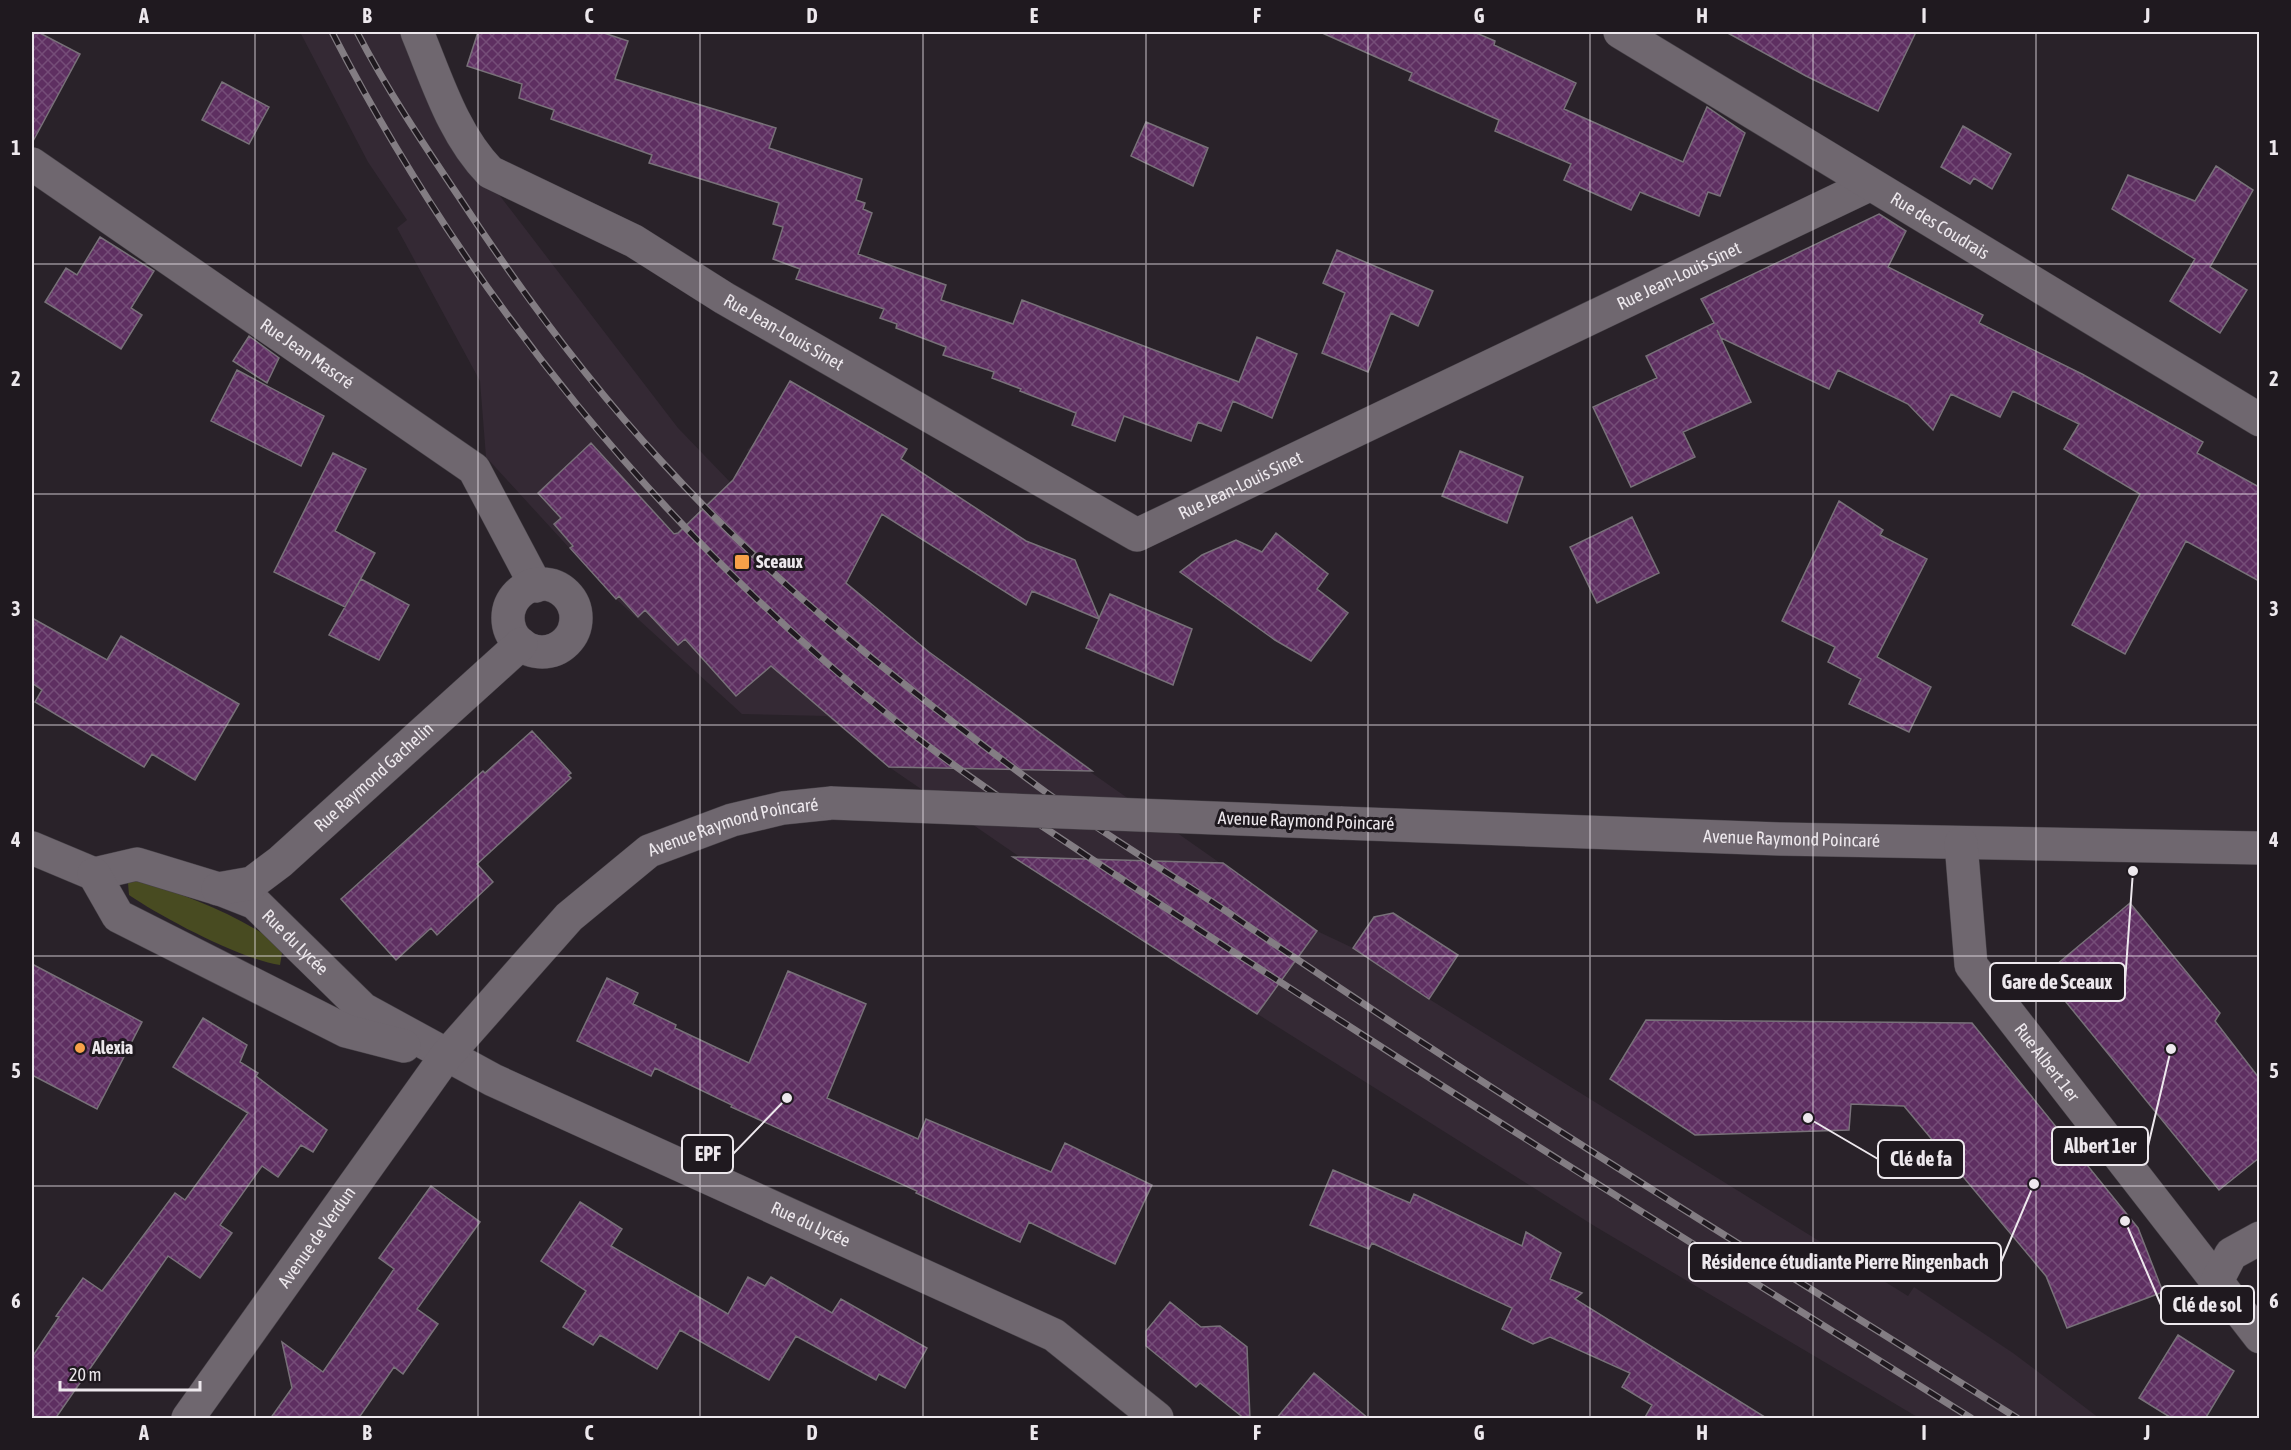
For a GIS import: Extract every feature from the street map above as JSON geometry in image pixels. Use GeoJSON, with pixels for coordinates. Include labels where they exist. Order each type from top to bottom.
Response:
{"type":"FeatureCollection","features":[{"type":"Feature","properties":{"kind":"street","name":"Rue Jean-Louis Sinet"},"geometry":{"type":"LineString","coordinates":[[417,32],[462,136],[472,154],[490,172],[634,241],[724,298],[1137,535],[1869,185]]}},
{"type":"Feature","properties":{"kind":"street","name":"Rue des Coudrais"},"geometry":{"type":"LineString","coordinates":[[1620,32],[2259,420]]}},
{"type":"Feature","properties":{"kind":"street","name":"Rue Jean Mascré"},"geometry":{"type":"LineString","coordinates":[[32,164],[474,469],[536,586]]}},
{"type":"Feature","properties":{"kind":"street"},"geometry":{"type":"LineString","coordinates":[[544,584],[558,588],[570,599],[576,612],[575,628],[567,641],[555,650],[540,653],[525,649],[514,638],[508,624],[509,609],[516,596],[528,587],[536,586],[544,584]]}},
{"type":"Feature","properties":{"kind":"street","name":"Rue Raymond Gachelin"},"geometry":{"type":"LineString","coordinates":[[218,888],[252,882],[280,862],[521,644]]}},
{"type":"Feature","properties":{"kind":"street","name":"Avenue Raymond Poincaré"},"geometry":{"type":"LineString","coordinates":[[446,1056],[569,917],[650,851],[732,820],[783,808],[832,803],[1340,823],[1960,843],[2259,848]]}},
{"type":"Feature","properties":{"kind":"street","name":"Rue Albert 1er"},"geometry":{"type":"LineString","coordinates":[[1960,843],[1971,965],[2259,1337]]}},
{"type":"Feature","properties":{"kind":"street"},"geometry":{"type":"LineString","coordinates":[[32,848],[94,874]]}},
{"type":"Feature","properties":{"kind":"street","name":"Rue du Lycée"},"geometry":{"type":"LineString","coordinates":[[446,1056],[346,1031],[118,916],[94,874],[137,864],[218,888],[255,903],[363,1009],[492,1080],[1053,1335],[1157,1419]]}},
{"type":"Feature","properties":{"kind":"street","name":"Avenue de Verdun"},"geometry":{"type":"LineString","coordinates":[[188,1419],[284,1280],[446,1056]]}},
{"type":"Feature","properties":{"kind":"street"},"geometry":{"type":"LineString","coordinates":[[2216,1283],[2231,1254],[2259,1238]]}},
{"type":"Feature","properties":{"kind":"shaded area"},"geometry":{"type":"Polygon","coordinates":[[[300,32],[413,32],[474,162],[678,428],[730,482],[756,459],[747,450],[757,441],[778,524],[929,652],[1089,767],[1089,771],[1317,931],[1353,948],[1429,999],[1908,1296],[1914,1287],[2013,1353],[2099,1418],[1919,1418],[1596,1227],[1178,964],[1019,861],[1020,857],[889,767],[827,716],[742,714],[616,599],[486,457],[480,381],[397,228],[407,220],[368,162],[300,32]]]}},
{"type":"Feature","properties":{"kind":"green space"},"geometry":{"type":"Polygon","coordinates":[[[135,879],[212,907],[266,935],[283,947],[280,965],[224,946],[143,904],[129,895],[128,883],[135,879]]]}},
{"type":"Feature","properties":{"kind":"building"},"geometry":{"type":"Polygon","coordinates":[[[32,32],[38,32],[80,54],[32,143],[32,32]]]}},
{"type":"Feature","properties":{"kind":"building"},"geometry":{"type":"Polygon","coordinates":[[[478,32],[601,32],[628,41],[615,79],[776,128],[769,148],[862,179],[856,200],[865,203],[863,209],[872,213],[858,254],[946,285],[941,300],[1013,324],[1022,300],[1239,382],[1257,337],[1297,354],[1272,418],[1233,401],[1221,431],[1198,422],[1191,441],[1124,416],[1115,441],[1072,425],[1076,413],[992,378],[994,372],[943,355],[946,347],[896,328],[897,324],[880,318],[884,309],[796,279],[800,269],[773,259],[783,227],[773,224],[779,203],[649,163],[652,155],[551,119],[554,110],[519,98],[522,84],[467,66],[478,32]]]}},
{"type":"Feature","properties":{"kind":"building"},"geometry":{"type":"Polygon","coordinates":[[[1320,32],[1474,32],[1495,41],[1494,45],[1576,83],[1564,109],[1683,162],[1707,107],[1745,133],[1720,196],[1708,192],[1699,216],[1640,192],[1631,210],[1564,180],[1571,164],[1495,131],[1499,120],[1409,80],[1412,73],[1320,32]]]}},
{"type":"Feature","properties":{"kind":"building"},"geometry":{"type":"Polygon","coordinates":[[[1726,32],[1916,32],[1878,111],[1806,76],[1726,32]]]}},
{"type":"Feature","properties":{"kind":"building"},"geometry":{"type":"Polygon","coordinates":[[[222,82],[269,107],[249,144],[202,120],[222,82]]]}},
{"type":"Feature","properties":{"kind":"building"},"geometry":{"type":"Polygon","coordinates":[[[1146,122],[1208,148],[1193,186],[1131,156],[1146,122]]]}},
{"type":"Feature","properties":{"kind":"building"},"geometry":{"type":"Polygon","coordinates":[[[1963,126],[2011,154],[1992,189],[1974,178],[1970,184],[1941,167],[1963,126]]]}},
{"type":"Feature","properties":{"kind":"building"},"geometry":{"type":"Polygon","coordinates":[[[2216,166],[2253,190],[2210,267],[2247,290],[2220,333],[2170,301],[2195,259],[2112,209],[2128,175],[2195,201],[2216,166]]]}},
{"type":"Feature","properties":{"kind":"building"},"geometry":{"type":"Polygon","coordinates":[[[1879,214],[1906,231],[1888,267],[1983,315],[1979,323],[2082,374],[2203,442],[2197,453],[2259,487],[2259,581],[2186,541],[2125,654],[2072,625],[2140,494],[2064,449],[2079,424],[2013,391],[2000,417],[1951,394],[1933,430],[1908,404],[1838,370],[1829,389],[1721,338],[1717,330],[1751,402],[1683,432],[1695,457],[1631,487],[1593,407],[1657,378],[1646,356],[1714,323],[1701,299],[1879,214]]]}},
{"type":"Feature","properties":{"kind":"building"},"geometry":{"type":"Polygon","coordinates":[[[100,237],[154,271],[131,308],[142,315],[121,349],[45,302],[66,268],[77,275],[100,237]]]}},
{"type":"Feature","properties":{"kind":"building"},"geometry":{"type":"Polygon","coordinates":[[[1337,250],[1433,291],[1418,326],[1391,313],[1368,372],[1322,353],[1345,293],[1323,283],[1337,250]]]}},
{"type":"Feature","properties":{"kind":"building"},"geometry":{"type":"Polygon","coordinates":[[[249,336],[279,358],[267,383],[233,361],[249,336]]]}},
{"type":"Feature","properties":{"kind":"building"},"geometry":{"type":"Polygon","coordinates":[[[237,370],[324,416],[301,466],[211,421],[237,370]]]}},
{"type":"Feature","properties":{"kind":"building"},"geometry":{"type":"Polygon","coordinates":[[[790,381],[907,449],[901,459],[1026,541],[1075,560],[1099,618],[1110,594],[1192,629],[1173,685],[1086,648],[1099,619],[1032,591],[1026,605],[882,514],[846,583],[929,652],[1092,771],[889,767],[771,666],[736,696],[685,639],[678,645],[645,610],[638,617],[619,596],[616,599],[570,548],[573,546],[554,524],[561,518],[538,493],[591,443],[674,534],[678,533],[733,480],[790,381]]]}},
{"type":"Feature","properties":{"kind":"building"},"geometry":{"type":"Polygon","coordinates":[[[1460,451],[1523,477],[1507,523],[1442,496],[1460,451]]]}},
{"type":"Feature","properties":{"kind":"building"},"geometry":{"type":"Polygon","coordinates":[[[333,453],[366,469],[335,531],[375,553],[345,607],[274,572],[333,453]]]}},
{"type":"Feature","properties":{"kind":"building"},"geometry":{"type":"Polygon","coordinates":[[[1839,501],[1883,530],[1880,535],[1927,559],[1877,657],[1931,687],[1909,732],[1849,704],[1861,679],[1828,662],[1835,647],[1782,621],[1839,501]]]}},
{"type":"Feature","properties":{"kind":"building"},"geometry":{"type":"Polygon","coordinates":[[[1632,517],[1659,573],[1597,603],[1570,547],[1632,517]]]}},
{"type":"Feature","properties":{"kind":"building"},"geometry":{"type":"Polygon","coordinates":[[[1276,533],[1328,574],[1317,589],[1348,613],[1311,661],[1275,640],[1180,572],[1202,555],[1236,540],[1262,552],[1276,533]]]}},
{"type":"Feature","properties":{"kind":"building"},"geometry":{"type":"Polygon","coordinates":[[[361,579],[409,605],[379,660],[329,635],[361,579]]]}},
{"type":"Feature","properties":{"kind":"building"},"geometry":{"type":"Polygon","coordinates":[[[32,618],[107,660],[121,636],[239,704],[195,780],[152,754],[144,767],[35,702],[42,690],[32,683],[32,618]]]}},
{"type":"Feature","properties":{"kind":"building"},"geometry":{"type":"Polygon","coordinates":[[[532,731],[571,773],[568,775],[571,778],[477,864],[493,882],[437,935],[431,928],[396,960],[341,899],[483,771],[485,773],[532,731]]]}},
{"type":"Feature","properties":{"kind":"building"},"geometry":{"type":"Polygon","coordinates":[[[1013,857],[1223,863],[1317,931],[1257,1014],[1013,857]]]}},
{"type":"Feature","properties":{"kind":"building"},"geometry":{"type":"Polygon","coordinates":[[[2130,903],[2220,1013],[2215,1021],[2259,1078],[2259,1158],[2219,1190],[2044,975],[2130,903]]]}},
{"type":"Feature","properties":{"kind":"building"},"geometry":{"type":"Polygon","coordinates":[[[1393,913],[1458,955],[1429,999],[1353,948],[1374,917],[1393,913]]]}},
{"type":"Feature","properties":{"kind":"building","name":"Alexia"},"geometry":{"type":"Polygon","coordinates":[[[32,964],[142,1022],[97,1109],[32,1075],[32,964]]]}},
{"type":"Feature","properties":{"kind":"building"},"geometry":{"type":"Polygon","coordinates":[[[788,971],[866,1004],[827,1098],[918,1139],[926,1119],[1051,1172],[1065,1143],[1152,1185],[1115,1264],[1029,1222],[1020,1242],[916,1193],[917,1191],[731,1107],[732,1105],[655,1068],[651,1076],[577,1041],[607,978],[638,993],[633,1004],[676,1025],[675,1028],[749,1063],[788,971]]]}},
{"type":"Feature","properties":{"kind":"building"},"geometry":{"type":"Polygon","coordinates":[[[203,1018],[247,1045],[240,1062],[258,1073],[256,1076],[327,1130],[313,1152],[301,1145],[278,1177],[262,1166],[220,1225],[232,1233],[200,1278],[168,1256],[55,1419],[32,1419],[32,1357],[59,1317],[56,1316],[83,1278],[102,1291],[175,1193],[185,1200],[248,1113],[173,1067],[203,1018]]]}},
{"type":"Feature","properties":{"kind":"building"},"geometry":{"type":"Polygon","coordinates":[[[1646,1020],[1972,1023],[2138,1228],[2163,1292],[2067,1328],[2046,1276],[1904,1106],[1851,1104],[1849,1130],[1695,1135],[1610,1079],[1646,1020]]]}},
{"type":"Feature","properties":{"kind":"building"},"geometry":{"type":"Polygon","coordinates":[[[1333,1170],[1410,1203],[1414,1194],[1522,1246],[1526,1232],[1561,1253],[1550,1279],[1582,1293],[1575,1299],[1768,1419],[1644,1419],[1652,1405],[1622,1387],[1630,1373],[1550,1337],[1533,1344],[1502,1329],[1512,1308],[1372,1243],[1369,1249],[1310,1225],[1333,1170]]]}},
{"type":"Feature","properties":{"kind":"building"},"geometry":{"type":"Polygon","coordinates":[[[431,1186],[480,1222],[417,1309],[438,1324],[403,1374],[394,1367],[358,1419],[270,1419],[292,1388],[282,1342],[323,1372],[394,1269],[379,1258],[431,1186]]]}},
{"type":"Feature","properties":{"kind":"building"},"geometry":{"type":"Polygon","coordinates":[[[580,1202],[622,1229],[611,1246],[728,1314],[748,1277],[765,1286],[771,1277],[832,1313],[841,1299],[927,1348],[905,1388],[879,1374],[876,1380],[796,1336],[769,1380],[680,1330],[657,1369],[600,1335],[593,1345],[563,1327],[586,1291],[541,1261],[580,1202]]]}},
{"type":"Feature","properties":{"kind":"building"},"geometry":{"type":"Polygon","coordinates":[[[1170,1302],[1201,1327],[1220,1326],[1247,1347],[1250,1419],[1245,1419],[1200,1383],[1196,1387],[1146,1346],[1146,1331],[1170,1302]]]}},
{"type":"Feature","properties":{"kind":"building"},"geometry":{"type":"Polygon","coordinates":[[[2178,1335],[2234,1371],[2205,1419],[2173,1419],[2139,1398],[2178,1335]]]}},
{"type":"Feature","properties":{"kind":"building"},"geometry":{"type":"Polygon","coordinates":[[[1314,1373],[1369,1419],[1276,1419],[1314,1373]]]}},
{"type":"Feature","properties":{"kind":"railway"},"geometry":{"type":"LineString","coordinates":[[332,32],[386,130],[445,226],[509,318],[578,406],[651,491],[729,572],[810,649],[939,755],[1108,870],[1498,1121],[1971,1418]]}},
{"type":"Feature","properties":{"kind":"railway"},"geometry":{"type":"LineString","coordinates":[[357,32],[420,138],[556,336],[634,431],[705,507],[794,592],[841,632],[937,710],[1083,818],[1522,1107],[2017,1418]]}},
{"type":"Feature","properties":{"kind":"place","name":"Sceaux"},"geometry":{"type":"Point","coordinates":[742,562]}},
{"type":"Feature","properties":{"kind":"place","name":"Gare de Sceaux"},"geometry":{"type":"Point","coordinates":[2133,871]}},
{"type":"Feature","properties":{"kind":"place","name":"Alexia"},"geometry":{"type":"Point","coordinates":[80,1048]}},
{"type":"Feature","properties":{"kind":"place","name":"Albert 1er"},"geometry":{"type":"Point","coordinates":[2171,1049]}},
{"type":"Feature","properties":{"kind":"place","name":"EPF"},"geometry":{"type":"Point","coordinates":[787,1098]}},
{"type":"Feature","properties":{"kind":"place","name":"Clé de fa"},"geometry":{"type":"Point","coordinates":[1808,1118]}},
{"type":"Feature","properties":{"kind":"place","name":"Résidence étudiante Pierre Ringenbach"},"geometry":{"type":"Point","coordinates":[2034,1184]}},
{"type":"Feature","properties":{"kind":"place","name":"Clé de sol"},"geometry":{"type":"Point","coordinates":[2125,1221]}}]}
